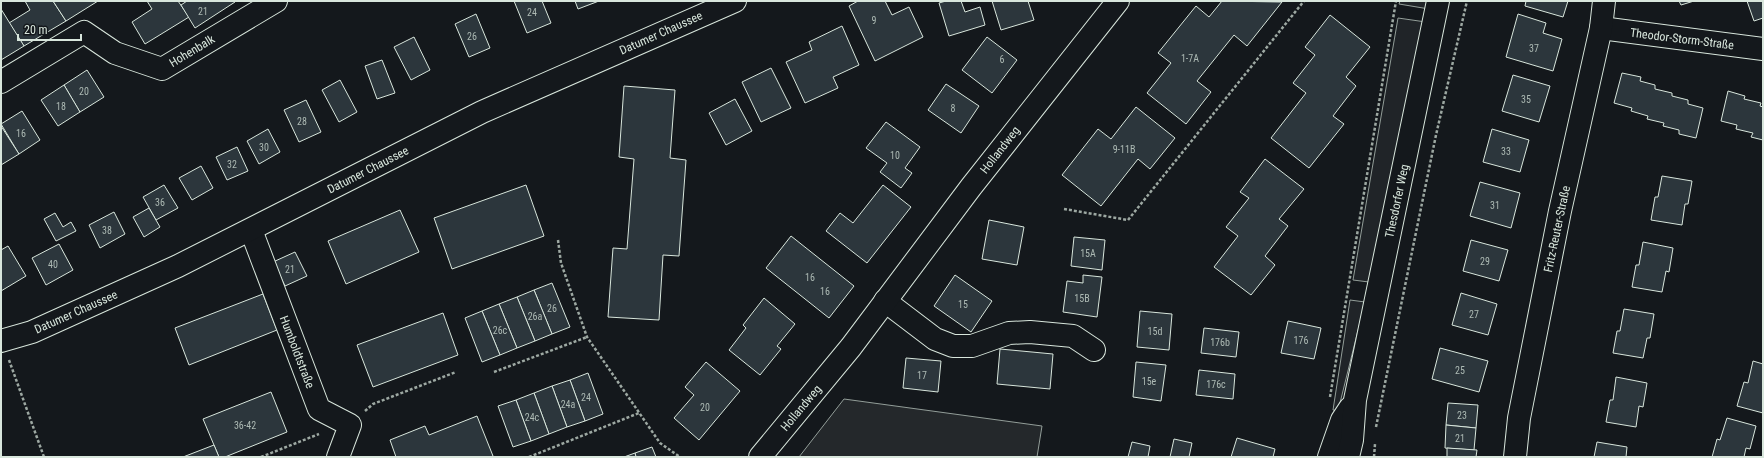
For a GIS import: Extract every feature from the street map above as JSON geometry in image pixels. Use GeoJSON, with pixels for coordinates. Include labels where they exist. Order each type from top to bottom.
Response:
{"type":"FeatureCollection","features":[{"type":"Feature","properties":{"kind":"street","name":"Hohenbalk"},"geometry":{"type":"LineString","coordinates":[[1,82],[84,32],[114,53],[162,69],[276,1]]}},
{"type":"Feature","properties":{"kind":"street","name":"Datumer Chaussee"},"geometry":{"type":"LineString","coordinates":[[2,340],[32,332],[178,266],[482,112],[735,1]]}},
{"type":"Feature","properties":{"kind":"street","name":"Hollandweg"},"geometry":{"type":"LineString","coordinates":[[760,457],[851,346],[971,187],[1118,1]]}},
{"type":"Feature","properties":{"kind":"street","name":"Thesdorfer Weg"},"geometry":{"type":"LineString","coordinates":[[1348,457],[1352,440],[1356,400],[1438,1]]}},
{"type":"Feature","properties":{"kind":"street","name":"Fritz-Reuter-Straße"},"geometry":{"type":"LineString","coordinates":[[1515,457],[1523,395],[1560,212],[1601,28],[1604,1]]}},
{"type":"Feature","properties":{"kind":"street","name":"Theodor-Storm-Straße"},"geometry":{"type":"LineString","coordinates":[[1601,28],[1763,49]]}},
{"type":"Feature","properties":{"kind":"street","name":"Humboldtstraße"},"geometry":{"type":"LineString","coordinates":[[251,230],[319,409],[350,425]]}},
{"type":"Feature","properties":{"kind":"street"},"geometry":{"type":"LineString","coordinates":[[886,301],[935,339],[952,346],[972,346],[1009,334],[1030,332],[1073,336],[1094,350]]}},
{"type":"Feature","properties":{"kind":"street","name":"Thesdorfer Weg"},"geometry":{"type":"LineString","coordinates":[[1329,457],[1342,420],[1356,400]]}},
{"type":"Feature","properties":{"kind":"street"},"geometry":{"type":"LineString","coordinates":[[338,457],[350,425]]}},
{"type":"Feature","properties":{"kind":"path"},"geometry":{"type":"LineString","coordinates":[[1064,209],[1128,220],[1304,1]]}},
{"type":"Feature","properties":{"kind":"path"},"geometry":{"type":"LineString","coordinates":[[1328,403],[1396,1]]}},
{"type":"Feature","properties":{"kind":"path"},"geometry":{"type":"LineString","coordinates":[[1376,430],[1436,135],[1467,1]]}},
{"type":"Feature","properties":{"kind":"path"},"geometry":{"type":"LineString","coordinates":[[558,240],[561,263],[587,337],[660,443],[680,457]]}},
{"type":"Feature","properties":{"kind":"path"},"geometry":{"type":"LineString","coordinates":[[494,372],[587,337]]}},
{"type":"Feature","properties":{"kind":"path"},"geometry":{"type":"LineString","coordinates":[[2,340],[44,457]]}},
{"type":"Feature","properties":{"kind":"path"},"geometry":{"type":"LineString","coordinates":[[261,457],[316,434],[350,425],[373,404],[456,372]]}},
{"type":"Feature","properties":{"kind":"path"},"geometry":{"type":"LineString","coordinates":[[529,456],[639,413]]}},
{"type":"Feature","properties":{"kind":"shaded area"},"geometry":{"type":"Polygon","coordinates":[[[1400,1],[1431,1],[1429,9],[1399,4],[1400,1]]]}},
{"type":"Feature","properties":{"kind":"shaded area"},"geometry":{"type":"Polygon","coordinates":[[[1398,18],[1426,22],[1369,282],[1353,280],[1398,18]]]}},
{"type":"Feature","properties":{"kind":"shaded area"},"geometry":{"type":"Polygon","coordinates":[[[1350,300],[1365,302],[1338,411],[1333,410],[1350,300]]]}},
{"type":"Feature","properties":{"kind":"shaded area"},"geometry":{"type":"Polygon","coordinates":[[[844,399],[1042,426],[1037,457],[799,457],[844,399]]]}},
{"type":"Feature","properties":{"kind":"building"},"geometry":{"type":"Polygon","coordinates":[[[25,1],[53,1],[66,21],[24,46],[9,23],[30,10],[25,1]]]}},
{"type":"Feature","properties":{"kind":"building"},"geometry":{"type":"Polygon","coordinates":[[[53,1],[98,1],[66,21],[53,1]]]}},
{"type":"Feature","properties":{"kind":"building"},"geometry":{"type":"Polygon","coordinates":[[[147,1],[178,1],[189,17],[145,44],[132,22],[152,9],[147,1]]]}},
{"type":"Feature","properties":{"kind":"building"},"geometry":{"type":"Polygon","coordinates":[[[187,1],[235,2],[195,28],[181,5],[187,1]]]}},
{"type":"Feature","properties":{"kind":"building"},"geometry":{"type":"Polygon","coordinates":[[[514,1],[542,1],[551,23],[527,33],[514,1]]]}},
{"type":"Feature","properties":{"kind":"building"},"geometry":{"type":"Polygon","coordinates":[[[575,1],[599,1],[578,9],[575,1]]]}},
{"type":"Feature","properties":{"kind":"building"},"geometry":{"type":"Polygon","coordinates":[[[858,1],[885,1],[892,15],[909,7],[923,37],[875,61],[849,6],[858,1]]]}},
{"type":"Feature","properties":{"kind":"building"},"geometry":{"type":"Polygon","coordinates":[[[946,1],[961,1],[965,12],[980,7],[985,25],[949,36],[939,3],[946,1]]]}},
{"type":"Feature","properties":{"kind":"building"},"geometry":{"type":"Polygon","coordinates":[[[992,1],[1028,1],[1034,20],[1001,30],[992,1]]]}},
{"type":"Feature","properties":{"kind":"building"},"geometry":{"type":"Polygon","coordinates":[[[1222,1],[1282,2],[1247,46],[1234,35],[1197,81],[1211,92],[1186,124],[1147,93],[1171,63],[1158,53],[1196,6],[1209,17],[1222,1]]]}},
{"type":"Feature","properties":{"kind":"building"},"geometry":{"type":"Polygon","coordinates":[[[1526,1],[1568,1],[1563,17],[1525,6],[1526,1]]]}},
{"type":"Feature","properties":{"kind":"building"},"geometry":{"type":"Polygon","coordinates":[[[1679,1],[1694,1],[1681,5],[1679,1]]]}},
{"type":"Feature","properties":{"kind":"building"},"geometry":{"type":"Polygon","coordinates":[[[1747,1],[1763,1],[1763,18],[1754,21],[1747,1]]]}},
{"type":"Feature","properties":{"kind":"building"},"geometry":{"type":"Polygon","coordinates":[[[1,9],[24,46],[1,60],[1,9]]]}},
{"type":"Feature","properties":{"kind":"building"},"geometry":{"type":"Polygon","coordinates":[[[476,14],[490,48],[469,57],[455,24],[476,14]]]}},
{"type":"Feature","properties":{"kind":"building"},"geometry":{"type":"Polygon","coordinates":[[[1518,14],[1546,23],[1543,33],[1562,39],[1553,71],[1506,57],[1518,14]]]}},
{"type":"Feature","properties":{"kind":"building"},"geometry":{"type":"Polygon","coordinates":[[[1330,15],[1370,47],[1346,77],[1356,86],[1333,116],[1344,124],[1309,168],[1271,138],[1306,93],[1293,83],[1315,55],[1305,47],[1330,15]]]}},
{"type":"Feature","properties":{"kind":"building"},"geometry":{"type":"Polygon","coordinates":[[[842,26],[859,65],[833,77],[838,88],[805,103],[786,62],[812,50],[809,42],[842,26]]]}},
{"type":"Feature","properties":{"kind":"building"},"geometry":{"type":"Polygon","coordinates":[[[414,37],[430,70],[411,80],[394,47],[414,37]]]}},
{"type":"Feature","properties":{"kind":"building"},"geometry":{"type":"Polygon","coordinates":[[[987,37],[1017,60],[992,93],[962,70],[987,37]]]}},
{"type":"Feature","properties":{"kind":"building"},"geometry":{"type":"Polygon","coordinates":[[[382,60],[395,93],[377,99],[365,66],[382,60]]]}},
{"type":"Feature","properties":{"kind":"building"},"geometry":{"type":"Polygon","coordinates":[[[771,68],[791,108],[761,122],[742,82],[771,68]]]}},
{"type":"Feature","properties":{"kind":"building"},"geometry":{"type":"Polygon","coordinates":[[[87,70],[104,97],[80,112],[64,85],[87,70]]]}},
{"type":"Feature","properties":{"kind":"building"},"geometry":{"type":"Polygon","coordinates":[[[1622,73],[1641,77],[1640,81],[1655,85],[1655,89],[1672,93],[1672,96],[1688,100],[1688,104],[1703,108],[1696,138],[1679,134],[1679,130],[1663,126],[1664,123],[1647,119],[1648,116],[1631,111],[1632,108],[1614,103],[1622,73]]]}},
{"type":"Feature","properties":{"kind":"building"},"geometry":{"type":"Polygon","coordinates":[[[1513,75],[1550,86],[1539,122],[1502,111],[1513,75]]]}},
{"type":"Feature","properties":{"kind":"building"},"geometry":{"type":"Polygon","coordinates":[[[340,80],[357,112],[339,122],[322,90],[340,80]]]}},
{"type":"Feature","properties":{"kind":"building"},"geometry":{"type":"Polygon","coordinates":[[[946,84],[979,106],[961,133],[928,110],[946,84]]]}},
{"type":"Feature","properties":{"kind":"building"},"geometry":{"type":"Polygon","coordinates":[[[64,85],[80,112],[58,126],[41,100],[64,85]]]}},
{"type":"Feature","properties":{"kind":"building"},"geometry":{"type":"Polygon","coordinates":[[[624,86],[675,90],[670,158],[686,160],[679,256],[663,255],[659,320],[608,317],[613,248],[627,249],[634,159],[619,157],[624,86]]]}},
{"type":"Feature","properties":{"kind":"building"},"geometry":{"type":"Polygon","coordinates":[[[1728,91],[1745,96],[1744,99],[1761,103],[1760,106],[1763,107],[1763,140],[1751,137],[1753,133],[1736,129],[1737,125],[1721,121],[1728,91]]]}},
{"type":"Feature","properties":{"kind":"building"},"geometry":{"type":"Polygon","coordinates":[[[735,99],[752,131],[726,145],[709,113],[735,99]]]}},
{"type":"Feature","properties":{"kind":"building"},"geometry":{"type":"Polygon","coordinates":[[[306,100],[321,132],[299,142],[284,110],[306,100]]]}},
{"type":"Feature","properties":{"kind":"building"},"geometry":{"type":"Polygon","coordinates":[[[1136,107],[1175,138],[1150,169],[1138,159],[1101,206],[1062,175],[1098,129],[1111,139],[1136,107]]]}},
{"type":"Feature","properties":{"kind":"building"},"geometry":{"type":"Polygon","coordinates":[[[22,111],[40,140],[19,154],[1,124],[22,111]]]}},
{"type":"Feature","properties":{"kind":"building"},"geometry":{"type":"Polygon","coordinates":[[[886,122],[920,147],[905,168],[912,173],[901,188],[880,172],[887,163],[866,148],[886,122]]]}},
{"type":"Feature","properties":{"kind":"building"},"geometry":{"type":"Polygon","coordinates":[[[1,126],[19,154],[1,165],[1,126]]]}},
{"type":"Feature","properties":{"kind":"building"},"geometry":{"type":"Polygon","coordinates":[[[268,129],[280,152],[259,164],[247,141],[268,129]]]}},
{"type":"Feature","properties":{"kind":"building"},"geometry":{"type":"Polygon","coordinates":[[[1492,129],[1529,140],[1520,172],[1483,162],[1492,129]]]}},
{"type":"Feature","properties":{"kind":"building"},"geometry":{"type":"Polygon","coordinates":[[[237,147],[248,171],[227,180],[216,157],[237,147]]]}},
{"type":"Feature","properties":{"kind":"building"},"geometry":{"type":"Polygon","coordinates":[[[1265,159],[1304,189],[1279,219],[1288,226],[1265,256],[1275,265],[1251,295],[1214,267],[1238,236],[1226,227],[1249,198],[1240,192],[1265,159]]]}},
{"type":"Feature","properties":{"kind":"building"},"geometry":{"type":"Polygon","coordinates":[[[201,166],[213,188],[192,200],[179,178],[201,166]]]}},
{"type":"Feature","properties":{"kind":"building"},"geometry":{"type":"Polygon","coordinates":[[[1662,176],[1692,181],[1688,204],[1685,204],[1682,225],[1651,220],[1655,197],[1658,197],[1662,176]]]}},
{"type":"Feature","properties":{"kind":"building"},"geometry":{"type":"Polygon","coordinates":[[[1480,182],[1520,193],[1511,228],[1470,216],[1480,182]]]}},
{"type":"Feature","properties":{"kind":"building"},"geometry":{"type":"Polygon","coordinates":[[[164,185],[178,208],[156,220],[143,197],[164,185]]]}},
{"type":"Feature","properties":{"kind":"building"},"geometry":{"type":"Polygon","coordinates":[[[526,185],[544,236],[452,269],[434,218],[526,185]]]}},
{"type":"Feature","properties":{"kind":"building"},"geometry":{"type":"Polygon","coordinates":[[[883,185],[911,207],[867,263],[826,231],[840,213],[853,223],[883,185]]]}},
{"type":"Feature","properties":{"kind":"building"},"geometry":{"type":"Polygon","coordinates":[[[149,208],[160,227],[144,237],[133,217],[149,208]]]}},
{"type":"Feature","properties":{"kind":"building"},"geometry":{"type":"Polygon","coordinates":[[[400,210],[419,252],[346,284],[328,241],[400,210]]]}},
{"type":"Feature","properties":{"kind":"building"},"geometry":{"type":"Polygon","coordinates":[[[114,212],[125,234],[100,248],[89,225],[114,212]]]}},
{"type":"Feature","properties":{"kind":"building"},"geometry":{"type":"Polygon","coordinates":[[[55,213],[63,227],[71,222],[76,231],[56,241],[44,219],[55,213]]]}},
{"type":"Feature","properties":{"kind":"building"},"geometry":{"type":"Polygon","coordinates":[[[989,220],[1024,227],[1017,265],[982,259],[989,220]]]}},
{"type":"Feature","properties":{"kind":"building"},"geometry":{"type":"Polygon","coordinates":[[[791,236],[854,286],[829,318],[766,268],[791,236]]]}},
{"type":"Feature","properties":{"kind":"building"},"geometry":{"type":"Polygon","coordinates":[[[1074,237],[1105,240],[1102,270],[1071,266],[1074,237]]]}},
{"type":"Feature","properties":{"kind":"building"},"geometry":{"type":"Polygon","coordinates":[[[1471,240],[1508,250],[1499,281],[1463,271],[1471,240]]]}},
{"type":"Feature","properties":{"kind":"building"},"geometry":{"type":"Polygon","coordinates":[[[1643,242],[1673,248],[1669,272],[1666,271],[1662,292],[1632,287],[1636,265],[1639,265],[1643,242]]]}},
{"type":"Feature","properties":{"kind":"building"},"geometry":{"type":"Polygon","coordinates":[[[59,244],[73,270],[46,285],[32,258],[59,244]]]}},
{"type":"Feature","properties":{"kind":"building"},"geometry":{"type":"Polygon","coordinates":[[[8,246],[26,276],[1,291],[1,250],[8,246]]]}},
{"type":"Feature","properties":{"kind":"building"},"geometry":{"type":"Polygon","coordinates":[[[295,252],[307,276],[285,286],[273,262],[295,252]]]}},
{"type":"Feature","properties":{"kind":"building"},"geometry":{"type":"Polygon","coordinates":[[[955,275],[992,301],[971,332],[934,306],[955,275]]]}},
{"type":"Feature","properties":{"kind":"building"},"geometry":{"type":"Polygon","coordinates":[[[1083,275],[1102,277],[1097,317],[1063,312],[1067,281],[1083,283],[1083,275]]]}},
{"type":"Feature","properties":{"kind":"building"},"geometry":{"type":"Polygon","coordinates":[[[552,283],[570,327],[552,334],[534,290],[552,283]]]}},
{"type":"Feature","properties":{"kind":"building"},"geometry":{"type":"Polygon","coordinates":[[[534,290],[552,334],[535,341],[517,297],[534,290]]]}},
{"type":"Feature","properties":{"kind":"building"},"geometry":{"type":"Polygon","coordinates":[[[1461,293],[1497,304],[1488,335],[1452,325],[1461,293]]]}},
{"type":"Feature","properties":{"kind":"building"},"geometry":{"type":"Polygon","coordinates":[[[263,294],[277,330],[189,365],[175,328],[263,294]]]}},
{"type":"Feature","properties":{"kind":"building"},"geometry":{"type":"Polygon","coordinates":[[[517,297],[535,341],[517,348],[499,304],[517,297]]]}},
{"type":"Feature","properties":{"kind":"building"},"geometry":{"type":"Polygon","coordinates":[[[764,298],[795,324],[777,346],[781,349],[760,375],[729,350],[746,328],[743,325],[764,298]]]}},
{"type":"Feature","properties":{"kind":"building"},"geometry":{"type":"Polygon","coordinates":[[[499,304],[517,348],[500,355],[482,311],[499,304]]]}},
{"type":"Feature","properties":{"kind":"building"},"geometry":{"type":"Polygon","coordinates":[[[1624,309],[1654,314],[1650,338],[1647,338],[1643,358],[1613,353],[1617,331],[1620,331],[1624,309]]]}},
{"type":"Feature","properties":{"kind":"building"},"geometry":{"type":"Polygon","coordinates":[[[482,311],[500,355],[482,362],[465,318],[482,311]]]}},
{"type":"Feature","properties":{"kind":"building"},"geometry":{"type":"Polygon","coordinates":[[[1140,311],[1172,314],[1169,350],[1137,347],[1140,311]]]}},
{"type":"Feature","properties":{"kind":"building"},"geometry":{"type":"Polygon","coordinates":[[[443,313],[458,355],[373,387],[357,345],[443,313]]]}},
{"type":"Feature","properties":{"kind":"building"},"geometry":{"type":"Polygon","coordinates":[[[1288,321],[1321,328],[1314,359],[1281,353],[1288,321]]]}},
{"type":"Feature","properties":{"kind":"building"},"geometry":{"type":"Polygon","coordinates":[[[1204,328],[1239,332],[1236,357],[1201,353],[1204,328]]]}},
{"type":"Feature","properties":{"kind":"building"},"geometry":{"type":"Polygon","coordinates":[[[1440,348],[1488,361],[1479,392],[1432,379],[1440,348]]]}},
{"type":"Feature","properties":{"kind":"building"},"geometry":{"type":"Polygon","coordinates":[[[1000,349],[1053,354],[1050,389],[997,384],[1000,349]]]}},
{"type":"Feature","properties":{"kind":"building"},"geometry":{"type":"Polygon","coordinates":[[[906,358],[941,361],[938,392],[903,388],[906,358]]]}},
{"type":"Feature","properties":{"kind":"building"},"geometry":{"type":"Polygon","coordinates":[[[1753,361],[1763,364],[1763,413],[1737,406],[1744,382],[1748,383],[1753,361]]]}},
{"type":"Feature","properties":{"kind":"building"},"geometry":{"type":"Polygon","coordinates":[[[706,362],[740,391],[699,440],[674,418],[694,395],[685,387],[706,362]]]}},
{"type":"Feature","properties":{"kind":"building"},"geometry":{"type":"Polygon","coordinates":[[[1136,362],[1166,365],[1161,401],[1133,397],[1136,362]]]}},
{"type":"Feature","properties":{"kind":"building"},"geometry":{"type":"Polygon","coordinates":[[[1199,370],[1235,374],[1233,399],[1196,395],[1199,370]]]}},
{"type":"Feature","properties":{"kind":"building"},"geometry":{"type":"Polygon","coordinates":[[[588,373],[603,414],[585,421],[570,380],[588,373]]]}},
{"type":"Feature","properties":{"kind":"building"},"geometry":{"type":"Polygon","coordinates":[[[1616,377],[1647,383],[1643,407],[1639,406],[1636,427],[1606,422],[1610,400],[1613,400],[1616,377]]]}},
{"type":"Feature","properties":{"kind":"building"},"geometry":{"type":"Polygon","coordinates":[[[570,380],[585,421],[567,427],[552,386],[570,380]]]}},
{"type":"Feature","properties":{"kind":"building"},"geometry":{"type":"Polygon","coordinates":[[[552,386],[567,427],[549,434],[534,393],[552,386]]]}},
{"type":"Feature","properties":{"kind":"building"},"geometry":{"type":"Polygon","coordinates":[[[271,392],[287,432],[225,457],[219,457],[203,419],[271,392]]]}},
{"type":"Feature","properties":{"kind":"building"},"geometry":{"type":"Polygon","coordinates":[[[534,393],[549,434],[531,441],[516,400],[534,393]]]}},
{"type":"Feature","properties":{"kind":"building"},"geometry":{"type":"Polygon","coordinates":[[[516,400],[531,441],[513,447],[498,406],[516,400]]]}},
{"type":"Feature","properties":{"kind":"building"},"geometry":{"type":"Polygon","coordinates":[[[1448,403],[1478,405],[1476,428],[1446,425],[1448,403]]]}},
{"type":"Feature","properties":{"kind":"building"},"geometry":{"type":"Polygon","coordinates":[[[477,416],[493,456],[396,457],[390,440],[425,426],[429,435],[477,416]]]}},
{"type":"Feature","properties":{"kind":"building"},"geometry":{"type":"Polygon","coordinates":[[[1727,418],[1756,426],[1750,449],[1746,448],[1744,457],[1712,457],[1717,439],[1720,440],[1727,418]]]}},
{"type":"Feature","properties":{"kind":"building"},"geometry":{"type":"Polygon","coordinates":[[[1446,425],[1476,428],[1474,450],[1445,448],[1446,425]]]}},
{"type":"Feature","properties":{"kind":"building"},"geometry":{"type":"Polygon","coordinates":[[[1237,438],[1275,449],[1273,457],[1231,457],[1237,438]]]}},
{"type":"Feature","properties":{"kind":"building"},"geometry":{"type":"Polygon","coordinates":[[[1174,439],[1192,443],[1189,457],[1170,457],[1174,439]]]}},
{"type":"Feature","properties":{"kind":"building"},"geometry":{"type":"Polygon","coordinates":[[[1132,442],[1150,446],[1148,457],[1128,457],[1132,442]]]}},
{"type":"Feature","properties":{"kind":"building"},"geometry":{"type":"Polygon","coordinates":[[[1597,442],[1627,447],[1626,457],[1594,457],[1597,442]]]}},
{"type":"Feature","properties":{"kind":"building"},"geometry":{"type":"Polygon","coordinates":[[[214,445],[219,457],[183,457],[214,445]]]}},
{"type":"Feature","properties":{"kind":"building"},"geometry":{"type":"Polygon","coordinates":[[[652,447],[656,457],[636,457],[635,453],[652,447]]]}},
{"type":"Feature","properties":{"kind":"building"},"geometry":{"type":"Polygon","coordinates":[[[1447,448],[1477,450],[1476,457],[1447,457],[1447,448]]]}},
{"type":"Feature","properties":{"kind":"building"},"geometry":{"type":"Polygon","coordinates":[[[635,453],[636,457],[624,457],[635,453]]]}}]}
